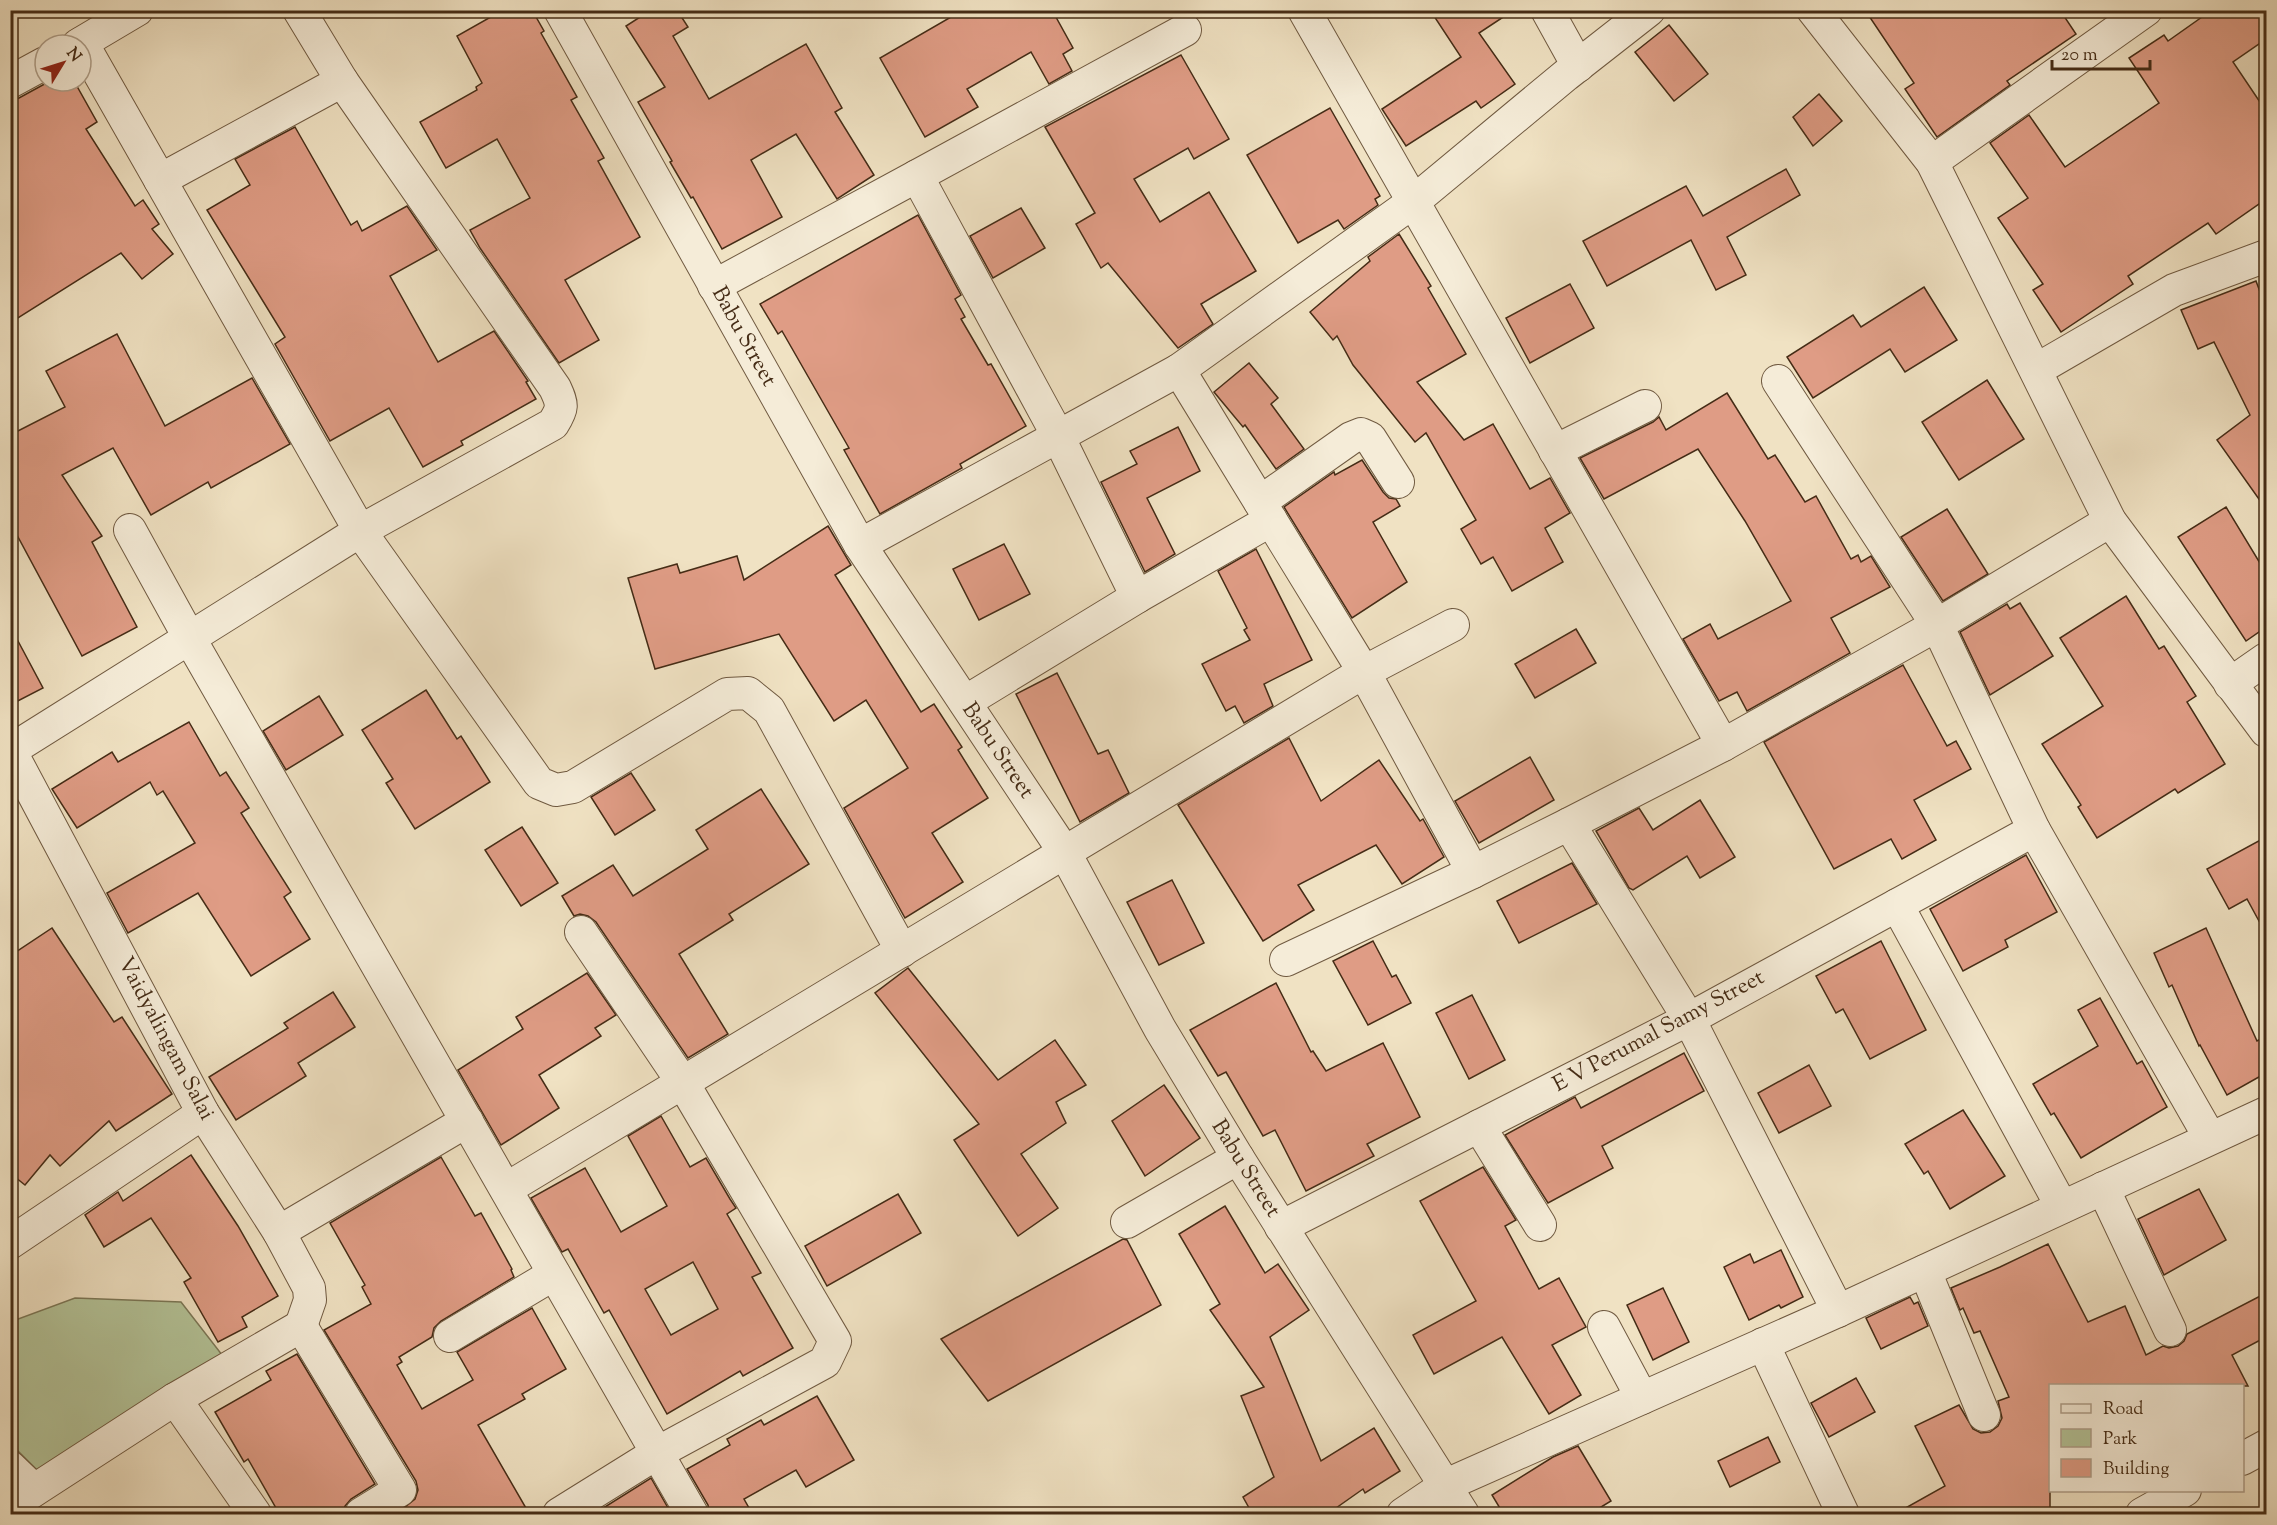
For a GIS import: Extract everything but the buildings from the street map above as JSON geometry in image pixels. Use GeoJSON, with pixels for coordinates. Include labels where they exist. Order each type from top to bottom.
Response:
{"type":"FeatureCollection","features":[{"type":"Feature","properties":{"kind":"street"},"geometry":{"type":"LineString","coordinates":[[93,36],[137,10]]}},
{"type":"Feature","properties":{"kind":"street"},"geometry":{"type":"LineString","coordinates":[[11,750],[360,531],[553,424],[560,413],[562,403],[555,388],[342,81],[299,10]]}},
{"type":"Feature","properties":{"kind":"street","name":"Babu Street"},"geometry":{"type":"LineString","coordinates":[[560,10],[860,545],[1065,853],[1154,1019],[1238,1158],[1463,1515]]}},
{"type":"Feature","properties":{"kind":"street"},"geometry":{"type":"LineString","coordinates":[[1304,10],[1723,745]]}},
{"type":"Feature","properties":{"kind":"street"},"geometry":{"type":"LineString","coordinates":[[1547,10],[1578,66]]}},
{"type":"Feature","properties":{"kind":"street"},"geometry":{"type":"LineString","coordinates":[[860,545],[1179,370],[1413,202],[1649,10]]}},
{"type":"Feature","properties":{"kind":"street"},"geometry":{"type":"LineString","coordinates":[[1813,10],[1932,162],[2110,521],[2266,730]]}},
{"type":"Feature","properties":{"kind":"street"},"geometry":{"type":"LineString","coordinates":[[1932,162],[2146,10]]}},
{"type":"Feature","properties":{"kind":"street"},"geometry":{"type":"LineString","coordinates":[[714,286],[1185,30]]}},
{"type":"Feature","properties":{"kind":"street"},"geometry":{"type":"LineString","coordinates":[[93,66],[360,531],[539,783],[556,790],[573,788],[727,694],[748,693],[770,710],[902,951]]}},
{"type":"Feature","properties":{"kind":"street"},"geometry":{"type":"LineString","coordinates":[[10,82],[33,70]]}},
{"type":"Feature","properties":{"kind":"street"},"geometry":{"type":"LineString","coordinates":[[160,180],[342,81]]}},
{"type":"Feature","properties":{"kind":"street"},"geometry":{"type":"LineString","coordinates":[[917,176],[1058,436],[1137,597]]}},
{"type":"Feature","properties":{"kind":"street"},"geometry":{"type":"LineString","coordinates":[[2037,370],[2174,290],[2266,256]]}},
{"type":"Feature","properties":{"kind":"street"},"geometry":{"type":"LineString","coordinates":[[1179,370],[1364,672],[1473,872]]}},
{"type":"Feature","properties":{"kind":"street"},"geometry":{"type":"LineString","coordinates":[[1778,381],[1937,625],[2034,830],[2210,1138]]}},
{"type":"Feature","properties":{"kind":"street"},"geometry":{"type":"LineString","coordinates":[[1556,452],[1645,406]]}},
{"type":"Feature","properties":{"kind":"street"},"geometry":{"type":"LineString","coordinates":[[965,702],[1137,597],[1265,511],[1351,438],[1361,434],[1370,438],[1398,482]]}},
{"type":"Feature","properties":{"kind":"street"},"geometry":{"type":"LineString","coordinates":[[1286,960],[1473,872],[1723,745],[1937,625],[2110,521]]}},
{"type":"Feature","properties":{"kind":"street"},"geometry":{"type":"LineString","coordinates":[[130,530],[190,639],[692,1515]]}},
{"type":"Feature","properties":{"kind":"street"},"geometry":{"type":"LineString","coordinates":[[506,1189],[1364,672],[1453,625]]}},
{"type":"Feature","properties":{"kind":"street"},"geometry":{"type":"LineString","coordinates":[[2230,684],[2266,659]]}},
{"type":"Feature","properties":{"kind":"street","name":"Vaidyalingam Salai"},"geometry":{"type":"LineString","coordinates":[[11,750],[203,1113],[279,1232],[309,1288],[310,1300],[300,1326]]}},
{"type":"Feature","properties":{"kind":"street"},"geometry":{"type":"LineString","coordinates":[[1569,824],[1689,1019],[1838,1311]]}},
{"type":"Feature","properties":{"kind":"street","name":"E V Perumal Samy Street"},"geometry":{"type":"LineString","coordinates":[[1281,1227],[1689,1019],[2034,830]]}},
{"type":"Feature","properties":{"kind":"street"},"geometry":{"type":"LineString","coordinates":[[1897,905],[2062,1207]]}},
{"type":"Feature","properties":{"kind":"street"},"geometry":{"type":"LineString","coordinates":[[559,1515],[657,1453],[825,1362],[835,1341],[683,1083],[581,932]]}},
{"type":"Feature","properties":{"kind":"street"},"geometry":{"type":"LineString","coordinates":[[10,1243],[203,1113]]}},
{"type":"Feature","properties":{"kind":"street"},"geometry":{"type":"LineString","coordinates":[[1403,1515],[1446,1485],[1838,1311],[2266,1113]]}},
{"type":"Feature","properties":{"kind":"street"},"geometry":{"type":"LineString","coordinates":[[279,1232],[467,1121]]}},
{"type":"Feature","properties":{"kind":"street"},"geometry":{"type":"LineString","coordinates":[[1479,1126],[1540,1225]]}},
{"type":"Feature","properties":{"kind":"street"},"geometry":{"type":"LineString","coordinates":[[1127,1222],[1238,1158]]}},
{"type":"Feature","properties":{"kind":"street"},"geometry":{"type":"LineString","coordinates":[[2103,1188],[2170,1330]]}},
{"type":"Feature","properties":{"kind":"street"},"geometry":{"type":"LineString","coordinates":[[1925,1271],[1984,1415]]}},
{"type":"Feature","properties":{"kind":"street"},"geometry":{"type":"LineString","coordinates":[[450,1336],[554,1274]]}},
{"type":"Feature","properties":{"kind":"street"},"geometry":{"type":"LineString","coordinates":[[10,1467],[22,1498],[175,1399],[300,1326],[400,1490],[361,1515]]}},
{"type":"Feature","properties":{"kind":"street"},"geometry":{"type":"LineString","coordinates":[[1604,1327],[1642,1398]]}},
{"type":"Feature","properties":{"kind":"street"},"geometry":{"type":"LineString","coordinates":[[1763,1344],[1843,1515]]}},
{"type":"Feature","properties":{"kind":"street"},"geometry":{"type":"LineString","coordinates":[[175,1399],[255,1515]]}},
{"type":"Feature","properties":{"kind":"street"},"geometry":{"type":"LineString","coordinates":[[2244,1458],[2266,1446]]}},
{"type":"Feature","properties":{"kind":"street"},"geometry":{"type":"LineString","coordinates":[[2142,1515],[2183,1492]]}},
{"type":"Feature","properties":{"kind":"green space"},"geometry":{"type":"Polygon","coordinates":[[[75,1298],[181,1302],[226,1360],[44,1477],[11,1444],[10,1322],[75,1298]]]}}]}
